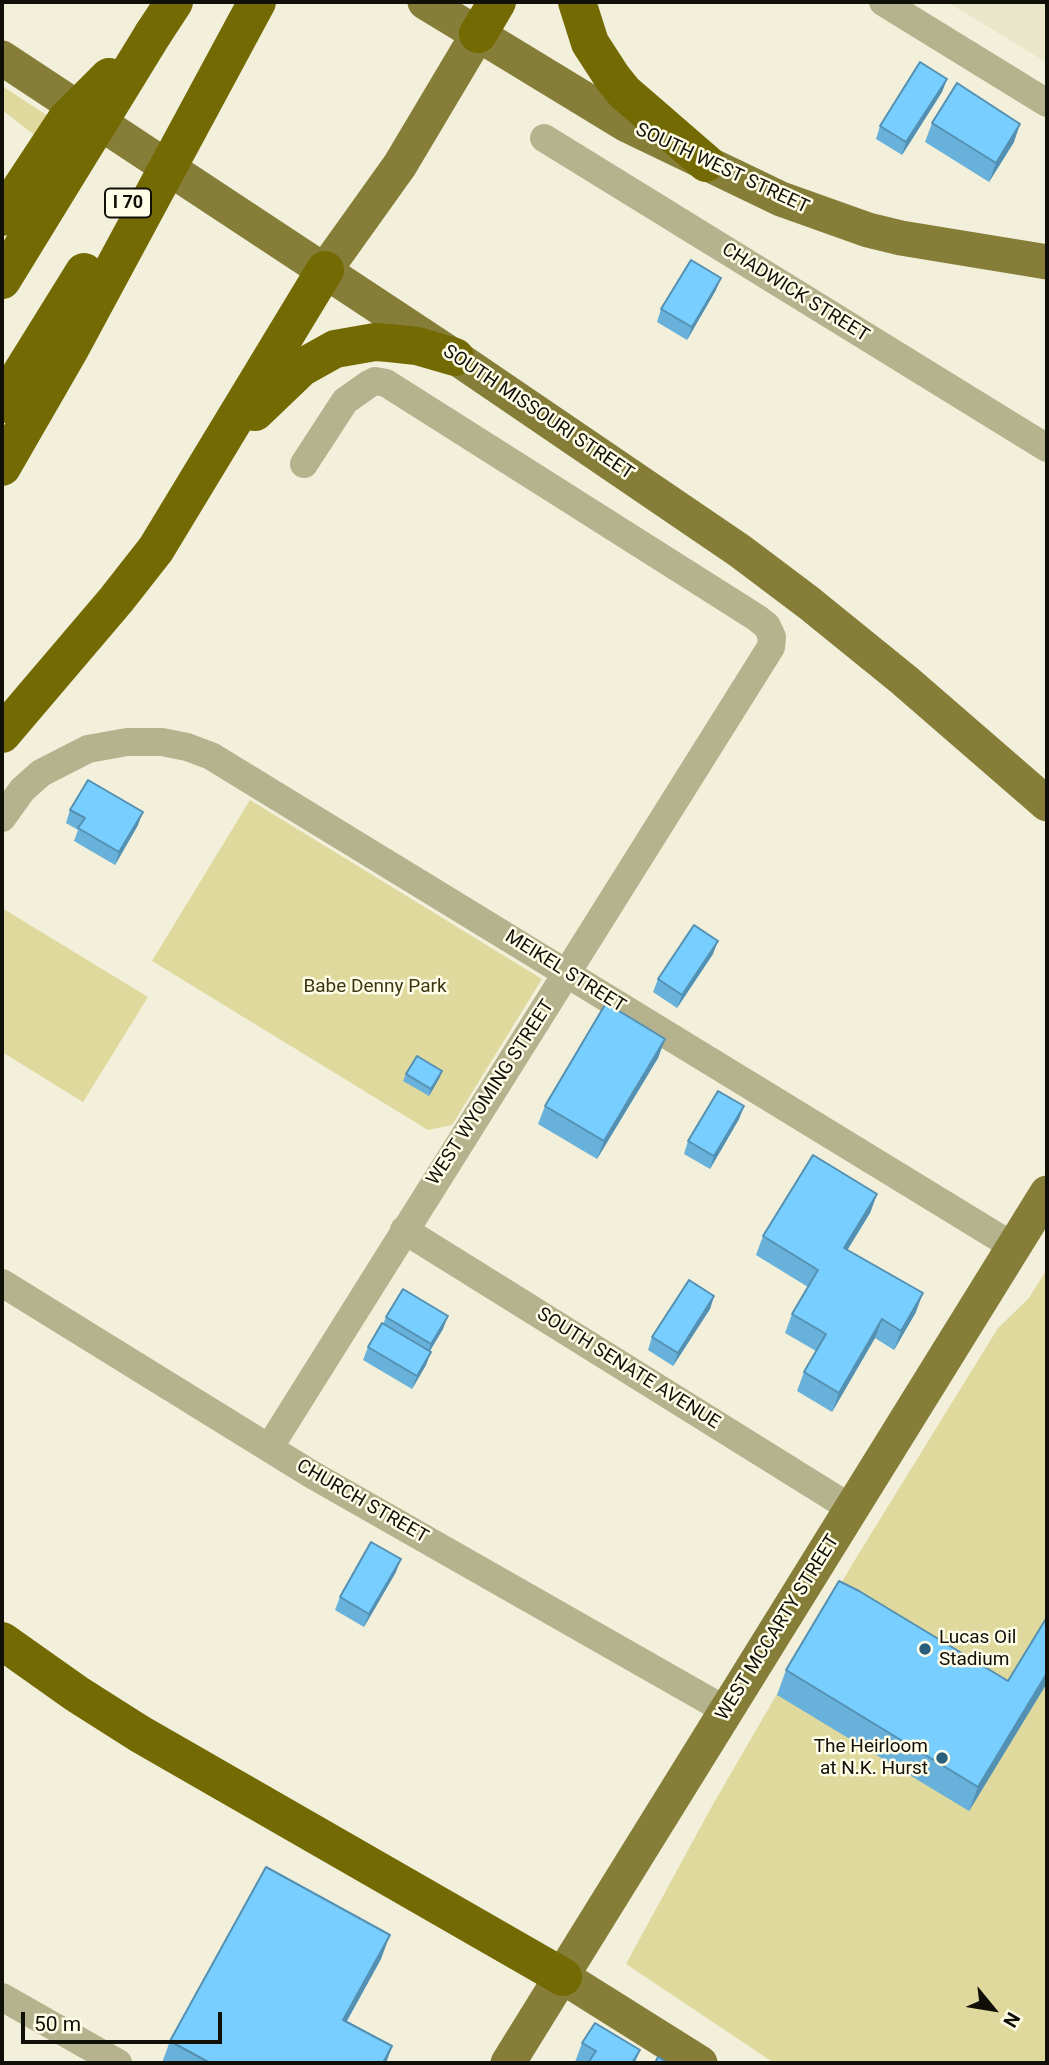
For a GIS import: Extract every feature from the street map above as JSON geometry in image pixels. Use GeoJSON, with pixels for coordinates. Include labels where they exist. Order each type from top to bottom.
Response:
{"type":"FeatureCollection","features":[{"type":"Feature","properties":{"kind":"highway"},"geometry":{"type":"LineString","coordinates":[[2,280],[174,2]]}},
{"type":"Feature","properties":{"kind":"highway"},"geometry":{"type":"LineString","coordinates":[[2,467],[70,349],[256,2]]}},
{"type":"Feature","properties":{"kind":"highway","name":"I 70"},"geometry":{"type":"LineString","coordinates":[[2,404],[256,2]]}},
{"type":"Feature","properties":{"kind":"highway"},"geometry":{"type":"LineString","coordinates":[[478,34],[496,2]]}},
{"type":"Feature","properties":{"kind":"highway"},"geometry":{"type":"LineString","coordinates":[[577,2],[590,43],[624,92],[706,163]]}},
{"type":"Feature","properties":{"kind":"highway"},"geometry":{"type":"LineString","coordinates":[[2,217],[65,120],[153,34]]}},
{"type":"Feature","properties":{"kind":"highway"},"geometry":{"type":"LineString","coordinates":[[2,734],[156,549],[325,270]]}},
{"type":"Feature","properties":{"kind":"highway"},"geometry":{"type":"LineString","coordinates":[[213,453],[301,368],[335,349],[375,342],[429,349],[455,357]]}},
{"type":"Feature","properties":{"kind":"highway"},"geometry":{"type":"LineString","coordinates":[[2,1641],[140,1734],[563,1977]]}},
{"type":"Feature","properties":{"kind":"main road","name":"SOUTH WEST STREET"},"geometry":{"type":"LineString","coordinates":[[425,2],[627,125],[780,199],[868,230],[927,244],[1047,262]]}},
{"type":"Feature","properties":{"kind":"main road"},"geometry":{"type":"LineString","coordinates":[[325,270],[400,164],[478,34]]}},
{"type":"Feature","properties":{"kind":"main road","name":"SOUTH MISSOURI STREET"},"geometry":{"type":"LineString","coordinates":[[2,58],[325,270],[691,516],[760,566],[904,680],[1047,804]]}},
{"type":"Feature","properties":{"kind":"main road","name":"WEST MCCARTY STREET"},"geometry":{"type":"LineString","coordinates":[[509,2063],[1047,1193]]}},
{"type":"Feature","properties":{"kind":"main road"},"geometry":{"type":"LineString","coordinates":[[563,1977],[700,2063]]}},
{"type":"Feature","properties":{"kind":"street"},"geometry":{"type":"LineString","coordinates":[[883,2],[1047,103]]}},
{"type":"Feature","properties":{"kind":"street","name":"CHADWICK STREET"},"geometry":{"type":"LineString","coordinates":[[544,138],[1047,448]]}},
{"type":"Feature","properties":{"kind":"street","name":"WEST WYOMING STREET"},"geometry":{"type":"LineString","coordinates":[[269,1448],[771,647],[769,631],[757,618],[386,383],[369,384],[345,401],[304,464]]}},
{"type":"Feature","properties":{"kind":"street","name":"MEIKEL STREET"},"geometry":{"type":"LineString","coordinates":[[2,818],[22,790],[41,773],[88,749],[140,741],[162,742],[187,747],[222,761],[1014,1248]]}},
{"type":"Feature","properties":{"kind":"street","name":"SOUTH SENATE AVENUE"},"geometry":{"type":"LineString","coordinates":[[404,1230],[852,1509]]}},
{"type":"Feature","properties":{"kind":"street","name":"CHURCH STREET"},"geometry":{"type":"LineString","coordinates":[[2,1283],[269,1448],[727,1711]]}},
{"type":"Feature","properties":{"kind":"street"},"geometry":{"type":"LineString","coordinates":[[2,1997],[118,2063]]}},
{"type":"Feature","properties":{"kind":"shaded area"},"geometry":{"type":"Polygon","coordinates":[[[947,2],[1047,2],[1047,63],[1023,48],[947,2]]]}},
{"type":"Feature","properties":{"kind":"green space"},"geometry":{"type":"Polygon","coordinates":[[[2,86],[48,116],[36,136],[2,110],[2,86]]]}},
{"type":"Feature","properties":{"kind":"green space","name":"Babe Denny Park"},"geometry":{"type":"Polygon","coordinates":[[[250,800],[542,979],[452,1125],[428,1130],[152,961],[250,800]]]}},
{"type":"Feature","properties":{"kind":"green space"},"geometry":{"type":"Polygon","coordinates":[[[2,908],[148,997],[83,1102],[2,1052],[2,908]]]}},
{"type":"Feature","properties":{"kind":"green space","name":"Lucas Oil Stadium"},"geometry":{"type":"Polygon","coordinates":[[[1047,1269],[1047,2063],[774,2063],[626,1964],[712,1806],[853,1563],[998,1328],[1029,1298],[1047,1269]]]}},
{"type":"Feature","properties":{"kind":"building"},"geometry":{"type":"Polygon","coordinates":[[[920,62],[947,79],[906,142],[880,126],[920,62]]]}},
{"type":"Feature","properties":{"kind":"building"},"geometry":{"type":"Polygon","coordinates":[[[957,83],[1020,124],[996,163],[932,123],[957,83]]]}},
{"type":"Feature","properties":{"kind":"building"},"geometry":{"type":"Polygon","coordinates":[[[691,260],[721,278],[692,327],[661,309],[691,260]]]}},
{"type":"Feature","properties":{"kind":"building"},"geometry":{"type":"Polygon","coordinates":[[[88,780],[143,812],[119,852],[78,828],[85,818],[70,810],[88,780]]]}},
{"type":"Feature","properties":{"kind":"building"},"geometry":{"type":"Polygon","coordinates":[[[694,925],[718,941],[682,995],[658,979],[694,925]]]}},
{"type":"Feature","properties":{"kind":"building"},"geometry":{"type":"Polygon","coordinates":[[[606,1003],[665,1039],[604,1141],[545,1106],[606,1003]]]}},
{"type":"Feature","properties":{"kind":"building"},"geometry":{"type":"Polygon","coordinates":[[[417,1056],[442,1071],[431,1089],[406,1074],[417,1056]]]}},
{"type":"Feature","properties":{"kind":"building"},"geometry":{"type":"Polygon","coordinates":[[[718,1091],[744,1106],[714,1156],[688,1141],[718,1091]]]}},
{"type":"Feature","properties":{"kind":"building"},"geometry":{"type":"Polygon","coordinates":[[[813,1155],[877,1194],[844,1248],[923,1293],[901,1331],[882,1319],[839,1393],[804,1372],[826,1334],[792,1314],[818,1270],[763,1236],[813,1155]]]}},
{"type":"Feature","properties":{"kind":"building"},"geometry":{"type":"Polygon","coordinates":[[[689,1280],[714,1296],[678,1353],[652,1337],[689,1280]]]}},
{"type":"Feature","properties":{"kind":"building"},"geometry":{"type":"Polygon","coordinates":[[[403,1289],[448,1316],[431,1344],[386,1317],[403,1289]]]}},
{"type":"Feature","properties":{"kind":"building"},"geometry":{"type":"Polygon","coordinates":[[[382,1323],[431,1352],[417,1376],[368,1347],[382,1323]]]}},
{"type":"Feature","properties":{"kind":"building"},"geometry":{"type":"Polygon","coordinates":[[[371,1542],[401,1559],[369,1614],[340,1597],[371,1542]]]}},
{"type":"Feature","properties":{"kind":"building","name":"The Heirloom at N.K. Hurst"},"geometry":{"type":"Polygon","coordinates":[[[839,1581],[1008,1681],[1047,1617],[1047,1673],[978,1787],[786,1670],[839,1581]]]}},
{"type":"Feature","properties":{"kind":"building"},"geometry":{"type":"Polygon","coordinates":[[[266,1867],[390,1935],[343,2020],[392,2046],[383,2063],[210,2063],[170,2041],[266,1867]]]}},
{"type":"Feature","properties":{"kind":"building"},"geometry":{"type":"Polygon","coordinates":[[[595,2023],[640,2050],[632,2063],[588,2063],[596,2051],[582,2043],[595,2023]]]}},
{"type":"Feature","properties":{"kind":"building"},"geometry":{"type":"Polygon","coordinates":[[[658,2057],[668,2063],[655,2063],[658,2057]]]}},
{"type":"Feature","properties":{"kind":"place","name":"Lucas Oil Stadium"},"geometry":{"type":"Point","coordinates":[925,1649]}},
{"type":"Feature","properties":{"kind":"place","name":"The Heirloom at N.K. Hurst"},"geometry":{"type":"Point","coordinates":[942,1758]}}]}
